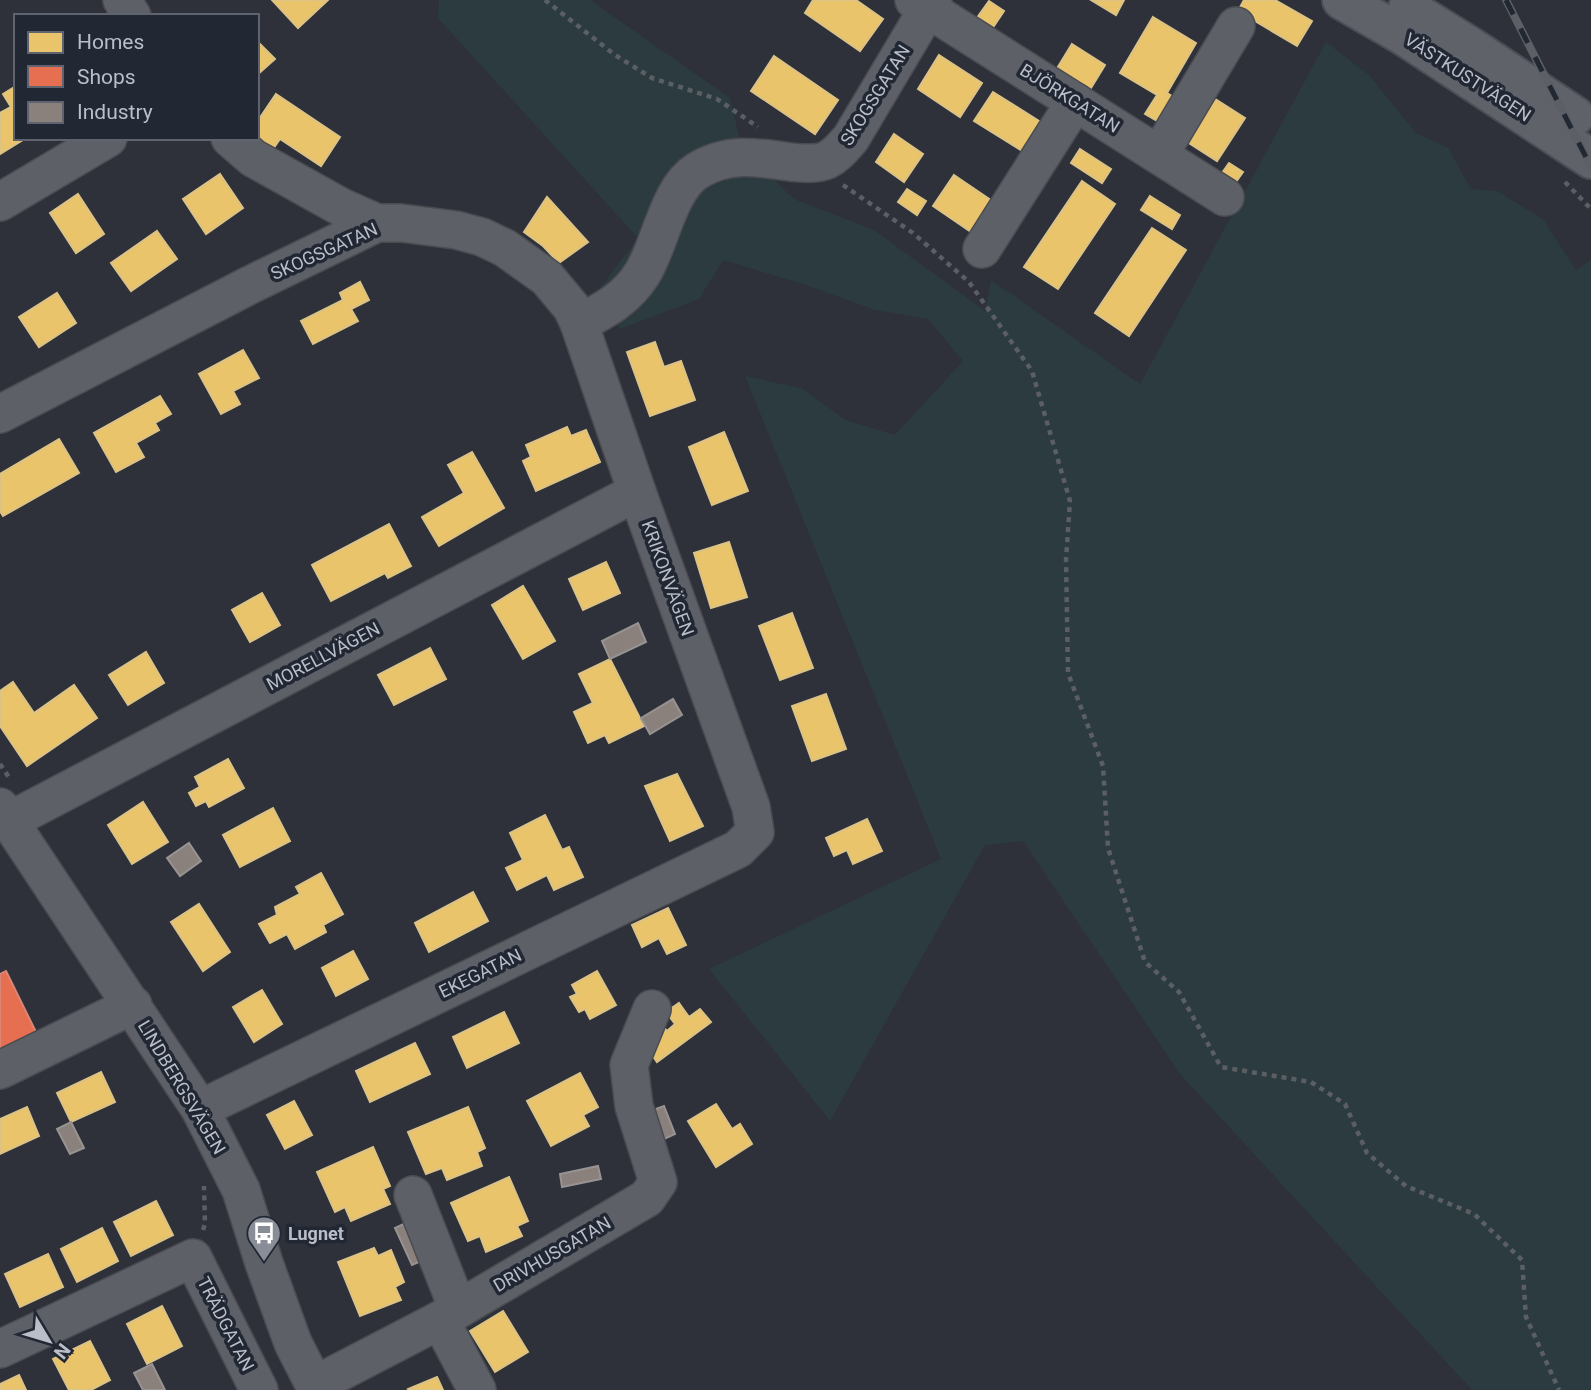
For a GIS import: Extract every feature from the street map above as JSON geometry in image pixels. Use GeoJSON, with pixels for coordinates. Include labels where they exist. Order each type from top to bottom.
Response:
{"type":"FeatureCollection","features":[{"type":"Feature","properties":{"kind":"main road","name":"VÄSTKUSTVÄGEN"},"geometry":{"type":"LineString","coordinates":[[1342,0],[1401,34],[1591,159]]}},
{"type":"Feature","properties":{"kind":"main road","name":"VÄSTKUSTVÄGEN"},"geometry":{"type":"LineString","coordinates":[[1394,0],[1471,47],[1591,127]]}},
{"type":"Feature","properties":{"kind":"street","name":"BJÖRKGATAN"},"geometry":{"type":"LineString","coordinates":[[925,3],[1225,197]]}},
{"type":"Feature","properties":{"kind":"street","name":"SKOGSGATAN"},"geometry":{"type":"LineString","coordinates":[[811,163],[827,160],[851,138],[925,3]]}},
{"type":"Feature","properties":{"kind":"street"},"geometry":{"type":"LineString","coordinates":[[1159,155],[1236,26]]}},
{"type":"Feature","properties":{"kind":"street"},"geometry":{"type":"LineString","coordinates":[[982,249],[1075,102]]}},
{"type":"Feature","properties":{"kind":"street"},"geometry":{"type":"LineString","coordinates":[[0,202],[105,140]]}},
{"type":"Feature","properties":{"kind":"street"},"geometry":{"type":"LineString","coordinates":[[232,140],[253,158],[341,207],[377,223]]}},
{"type":"Feature","properties":{"kind":"street"},"geometry":{"type":"LineString","coordinates":[[579,323],[617,302],[638,280],[673,203],[693,173],[708,164],[739,156],[811,163]]}},
{"type":"Feature","properties":{"kind":"street","name":"SKOGSGATAN"},"geometry":{"type":"LineString","coordinates":[[0,414],[377,223],[457,230],[494,243],[547,278],[572,308],[579,323]]}},
{"type":"Feature","properties":{"kind":"street","name":"KRIKONVÄGEN"},"geometry":{"type":"LineString","coordinates":[[579,323],[751,807],[755,832]]}},
{"type":"Feature","properties":{"kind":"street","name":"MORELLVÄGEN"},"geometry":{"type":"LineString","coordinates":[[4,814],[637,492]]}},
{"type":"Feature","properties":{"kind":"street","name":"LINDBERGSVÄGEN"},"geometry":{"type":"LineString","coordinates":[[4,814],[200,1109],[241,1190],[293,1343],[316,1387]]}},
{"type":"Feature","properties":{"kind":"street","name":"EKEGATAN"},"geometry":{"type":"LineString","coordinates":[[200,1109],[738,849],[755,832]]}},
{"type":"Feature","properties":{"kind":"street"},"geometry":{"type":"LineString","coordinates":[[0,1070],[133,1005]]}},
{"type":"Feature","properties":{"kind":"street","name":"DRIVHUSGATAN"},"geometry":{"type":"LineString","coordinates":[[316,1387],[449,1315],[647,1198],[658,1182],[634,1106],[629,1065],[652,1009]]}},
{"type":"Feature","properties":{"kind":"street"},"geometry":{"type":"LineString","coordinates":[[413,1195],[437,1251],[449,1315],[477,1390]]}},
{"type":"Feature","properties":{"kind":"street","name":"TRÄDGATAN"},"geometry":{"type":"LineString","coordinates":[[0,1349],[193,1258],[259,1390]]}},
{"type":"Feature","properties":{"kind":"path"},"geometry":{"type":"LineString","coordinates":[[545,0],[615,55],[652,78],[717,99],[759,128]]}},
{"type":"Feature","properties":{"kind":"path"},"geometry":{"type":"LineString","coordinates":[[811,163],[913,233],[969,282],[1032,371],[1070,501],[1066,560],[1068,673],[1103,766],[1108,848],[1145,962],[1179,992],[1221,1067],[1311,1082],[1345,1104],[1367,1153],[1406,1186],[1474,1214],[1522,1260],[1526,1317],[1559,1390]]}},
{"type":"Feature","properties":{"kind":"shaded area"},"geometry":{"type":"Polygon","coordinates":[[[439,0],[590,0],[730,98],[742,148],[794,199],[874,230],[985,311],[991,280],[1140,384],[1326,42],[1368,74],[1416,133],[1448,148],[1471,189],[1497,191],[1543,219],[1576,270],[1591,260],[1591,1390],[1472,1390],[1180,1074],[1023,841],[985,845],[830,1121],[709,969],[941,859],[745,376],[801,388],[846,420],[895,435],[963,361],[928,319],[875,310],[806,285],[723,260],[699,299],[620,329],[597,292],[638,238],[438,18],[439,0]]]}},
{"type":"Feature","properties":{"kind":"building: Homes"},"geometry":{"type":"Polygon","coordinates":[[[272,0],[328,0],[298,28],[272,0]]]}},
{"type":"Feature","properties":{"kind":"building: Homes"},"geometry":{"type":"Polygon","coordinates":[[[813,0],[856,0],[883,19],[860,51],[805,13],[813,0]]]}},
{"type":"Feature","properties":{"kind":"building: Homes"},"geometry":{"type":"Polygon","coordinates":[[[1091,0],[1124,0],[1116,15],[1091,0]]]}},
{"type":"Feature","properties":{"kind":"building: Homes"},"geometry":{"type":"Polygon","coordinates":[[[1244,0],[1275,0],[1312,21],[1297,46],[1238,11],[1244,0]]]}},
{"type":"Feature","properties":{"kind":"building: Homes"},"geometry":{"type":"Polygon","coordinates":[[[989,1],[1004,11],[990,32],[974,22],[989,1]]]}},
{"type":"Feature","properties":{"kind":"building: Homes"},"geometry":{"type":"Polygon","coordinates":[[[1153,17],[1196,43],[1167,93],[1179,100],[1164,125],[1145,114],[1157,95],[1120,73],[1153,17]]]}},
{"type":"Feature","properties":{"kind":"building: Homes"},"geometry":{"type":"Polygon","coordinates":[[[259,43],[275,59],[259,73],[259,43]]]}},
{"type":"Feature","properties":{"kind":"building: Homes"},"geometry":{"type":"Polygon","coordinates":[[[1072,44],[1105,65],[1086,96],[1053,75],[1072,44]]]}},
{"type":"Feature","properties":{"kind":"building: Homes"},"geometry":{"type":"Polygon","coordinates":[[[939,55],[982,83],[960,117],[918,89],[939,55]]]}},
{"type":"Feature","properties":{"kind":"building: Homes"},"geometry":{"type":"Polygon","coordinates":[[[774,56],[838,100],[815,134],[751,91],[774,56]]]}},
{"type":"Feature","properties":{"kind":"building: Homes"},"geometry":{"type":"Polygon","coordinates":[[[14,87],[14,140],[23,140],[0,154],[0,113],[11,107],[3,94],[14,87]]]}},
{"type":"Feature","properties":{"kind":"building: Homes"},"geometry":{"type":"Polygon","coordinates":[[[993,92],[1047,126],[1029,155],[974,121],[993,92]]]}},
{"type":"Feature","properties":{"kind":"building: Homes"},"geometry":{"type":"Polygon","coordinates":[[[276,94],[340,137],[321,166],[280,139],[273,149],[259,139],[259,119],[276,94]]]}},
{"type":"Feature","properties":{"kind":"building: Homes"},"geometry":{"type":"Polygon","coordinates":[[[1209,95],[1245,118],[1217,161],[1181,138],[1209,95]]]}},
{"type":"Feature","properties":{"kind":"building: Homes"},"geometry":{"type":"Polygon","coordinates":[[[894,134],[923,154],[904,182],[876,162],[894,134]]]}},
{"type":"Feature","properties":{"kind":"building: Homes"},"geometry":{"type":"Polygon","coordinates":[[[1080,149],[1111,169],[1102,183],[1071,163],[1080,149]]]}},
{"type":"Feature","properties":{"kind":"building: Homes"},"geometry":{"type":"Polygon","coordinates":[[[1229,163],[1243,172],[1231,189],[1217,180],[1229,163]]]}},
{"type":"Feature","properties":{"kind":"building: Homes"},"geometry":{"type":"Polygon","coordinates":[[[220,174],[243,208],[206,234],[183,199],[220,174]]]}},
{"type":"Feature","properties":{"kind":"building: Homes"},"geometry":{"type":"Polygon","coordinates":[[[954,175],[1001,207],[980,238],[933,206],[954,175]]]}},
{"type":"Feature","properties":{"kind":"building: Homes"},"geometry":{"type":"Polygon","coordinates":[[[1082,181],[1115,204],[1058,289],[1024,267],[1082,181]]]}},
{"type":"Feature","properties":{"kind":"building: Homes"},"geometry":{"type":"Polygon","coordinates":[[[907,189],[926,201],[917,215],[898,202],[907,189]]]}},
{"type":"Feature","properties":{"kind":"building: Homes"},"geometry":{"type":"Polygon","coordinates":[[[78,194],[104,234],[76,253],[50,213],[78,194]]]}},
{"type":"Feature","properties":{"kind":"building: Homes"},"geometry":{"type":"Polygon","coordinates":[[[1150,196],[1180,215],[1172,229],[1141,210],[1150,196]]]}},
{"type":"Feature","properties":{"kind":"building: Homes"},"geometry":{"type":"Polygon","coordinates":[[[547,197],[588,242],[559,263],[543,246],[524,232],[547,197]]]}},
{"type":"Feature","properties":{"kind":"building: Homes"},"geometry":{"type":"Polygon","coordinates":[[[1152,228],[1186,250],[1129,336],[1095,313],[1152,228]]]}},
{"type":"Feature","properties":{"kind":"building: Homes"},"geometry":{"type":"Polygon","coordinates":[[[157,231],[177,259],[131,291],[111,263],[157,231]]]}},
{"type":"Feature","properties":{"kind":"building: Homes"},"geometry":{"type":"Polygon","coordinates":[[[360,282],[369,300],[351,309],[358,321],[313,344],[301,321],[343,300],[340,293],[360,282]]]}},
{"type":"Feature","properties":{"kind":"building: Homes"},"geometry":{"type":"Polygon","coordinates":[[[57,293],[76,323],[39,347],[19,317],[57,293]]]}},
{"type":"Feature","properties":{"kind":"building: Homes"},"geometry":{"type":"Polygon","coordinates":[[[655,342],[664,367],[681,361],[695,400],[650,416],[627,352],[655,342]]]}},
{"type":"Feature","properties":{"kind":"building: Homes"},"geometry":{"type":"Polygon","coordinates":[[[243,350],[259,378],[233,391],[240,404],[221,414],[199,374],[243,350]]]}},
{"type":"Feature","properties":{"kind":"building: Homes"},"geometry":{"type":"Polygon","coordinates":[[[160,396],[171,414],[155,423],[159,430],[136,443],[144,457],[116,472],[94,433],[160,396]]]}},
{"type":"Feature","properties":{"kind":"building: Homes"},"geometry":{"type":"Polygon","coordinates":[[[567,427],[571,436],[586,430],[600,462],[536,491],[523,461],[531,457],[526,445],[567,427]]]}},
{"type":"Feature","properties":{"kind":"building: Homes"},"geometry":{"type":"Polygon","coordinates":[[[724,432],[748,491],[712,505],[689,447],[724,432]]]}},
{"type":"Feature","properties":{"kind":"building: Homes"},"geometry":{"type":"Polygon","coordinates":[[[59,439],[79,473],[3,516],[0,511],[0,474],[59,439]]]}},
{"type":"Feature","properties":{"kind":"building: Homes"},"geometry":{"type":"Polygon","coordinates":[[[472,452],[504,508],[439,546],[422,517],[464,493],[448,465],[472,452]]]}},
{"type":"Feature","properties":{"kind":"building: Homes"},"geometry":{"type":"Polygon","coordinates":[[[389,524],[411,566],[388,578],[385,573],[331,601],[312,565],[389,524]]]}},
{"type":"Feature","properties":{"kind":"building: Homes"},"geometry":{"type":"Polygon","coordinates":[[[729,542],[747,597],[711,608],[694,553],[729,542]]]}},
{"type":"Feature","properties":{"kind":"building: Homes"},"geometry":{"type":"Polygon","coordinates":[[[606,562],[620,593],[583,610],[569,579],[606,562]]]}},
{"type":"Feature","properties":{"kind":"building: Homes"},"geometry":{"type":"Polygon","coordinates":[[[523,586],[555,641],[523,659],[492,605],[523,586]]]}},
{"type":"Feature","properties":{"kind":"building: Homes"},"geometry":{"type":"Polygon","coordinates":[[[262,593],[280,625],[250,642],[232,610],[262,593]]]}},
{"type":"Feature","properties":{"kind":"building: Homes"},"geometry":{"type":"Polygon","coordinates":[[[792,613],[813,668],[780,680],[759,626],[792,613]]]}},
{"type":"Feature","properties":{"kind":"building: Homes"},"geometry":{"type":"Polygon","coordinates":[[[430,648],[446,679],[394,705],[378,675],[430,648]]]}},
{"type":"Feature","properties":{"kind":"building: Homes"},"geometry":{"type":"Polygon","coordinates":[[[146,652],[164,683],[128,705],[109,675],[146,652]]]}},
{"type":"Feature","properties":{"kind":"building: Homes"},"geometry":{"type":"Polygon","coordinates":[[[610,659],[644,726],[609,743],[605,735],[588,743],[574,712],[593,703],[579,674],[610,659]]]}},
{"type":"Feature","properties":{"kind":"building: Homes"},"geometry":{"type":"Polygon","coordinates":[[[13,682],[34,713],[74,685],[97,718],[27,766],[0,726],[0,691],[13,682]]]}},
{"type":"Feature","properties":{"kind":"building: Homes"},"geometry":{"type":"Polygon","coordinates":[[[826,694],[846,749],[812,761],[792,706],[826,694]]]}},
{"type":"Feature","properties":{"kind":"building: Homes"},"geometry":{"type":"Polygon","coordinates":[[[228,759],[244,788],[209,807],[206,801],[196,806],[189,793],[200,787],[195,777],[228,759]]]}},
{"type":"Feature","properties":{"kind":"building: Homes"},"geometry":{"type":"Polygon","coordinates":[[[677,774],[703,826],[670,841],[645,786],[677,774]]]}},
{"type":"Feature","properties":{"kind":"building: Homes"},"geometry":{"type":"Polygon","coordinates":[[[143,802],[168,842],[132,864],[108,825],[143,802]]]}},
{"type":"Feature","properties":{"kind":"building: Homes"},"geometry":{"type":"Polygon","coordinates":[[[273,808],[290,841],[240,867],[223,835],[273,808]]]}},
{"type":"Feature","properties":{"kind":"building: Homes"},"geometry":{"type":"Polygon","coordinates":[[[545,815],[562,850],[569,847],[583,877],[554,890],[547,875],[517,890],[506,868],[523,860],[510,833],[545,815]]]}},
{"type":"Feature","properties":{"kind":"building: Homes"},"geometry":{"type":"Polygon","coordinates":[[[867,819],[882,851],[853,864],[847,850],[834,856],[826,838],[867,819]]]}},
{"type":"Feature","properties":{"kind":"building: Homes"},"geometry":{"type":"Polygon","coordinates":[[[321,873],[343,914],[323,925],[326,932],[295,949],[287,934],[270,943],[259,924],[277,915],[275,907],[300,894],[296,887],[321,873]]]}},
{"type":"Feature","properties":{"kind":"building: Homes"},"geometry":{"type":"Polygon","coordinates":[[[473,892],[488,921],[429,952],[415,923],[473,892]]]}},
{"type":"Feature","properties":{"kind":"building: Homes"},"geometry":{"type":"Polygon","coordinates":[[[199,904],[230,952],[203,971],[171,922],[199,904]]]}},
{"type":"Feature","properties":{"kind":"building: Homes"},"geometry":{"type":"Polygon","coordinates":[[[668,908],[686,945],[667,954],[659,938],[642,947],[632,925],[668,908]]]}},
{"type":"Feature","properties":{"kind":"building: Homes"},"geometry":{"type":"Polygon","coordinates":[[[353,951],[368,979],[336,996],[322,968],[353,951]]]}},
{"type":"Feature","properties":{"kind":"building: Homes"},"geometry":{"type":"Polygon","coordinates":[[[597,971],[616,1005],[590,1019],[585,1009],[579,1012],[570,997],[577,994],[572,985],[597,971]]]}},
{"type":"Feature","properties":{"kind":"building: Homes"},"geometry":{"type":"Polygon","coordinates":[[[262,990],[282,1024],[254,1042],[233,1007],[262,990]]]}},
{"type":"Feature","properties":{"kind":"building: Homes"},"geometry":{"type":"Polygon","coordinates":[[[679,1003],[689,1017],[700,1009],[711,1022],[657,1062],[647,1048],[660,1022],[667,1031],[675,1024],[666,1012],[679,1003]]]}},
{"type":"Feature","properties":{"kind":"building: Homes"},"geometry":{"type":"Polygon","coordinates":[[[504,1012],[519,1043],[467,1068],[453,1037],[504,1012]]]}},
{"type":"Feature","properties":{"kind":"building: Homes"},"geometry":{"type":"Polygon","coordinates":[[[415,1043],[430,1074],[370,1102],[356,1071],[415,1043]]]}},
{"type":"Feature","properties":{"kind":"building: Homes"},"geometry":{"type":"Polygon","coordinates":[[[101,1072],[115,1102],[71,1122],[57,1093],[101,1072]]]}},
{"type":"Feature","properties":{"kind":"building: Homes"},"geometry":{"type":"Polygon","coordinates":[[[580,1073],[598,1107],[583,1115],[589,1126],[551,1146],[527,1101],[580,1073]]]}},
{"type":"Feature","properties":{"kind":"building: Homes"},"geometry":{"type":"Polygon","coordinates":[[[294,1101],[312,1135],[285,1149],[267,1115],[294,1101]]]}},
{"type":"Feature","properties":{"kind":"building: Homes"},"geometry":{"type":"Polygon","coordinates":[[[716,1104],[732,1129],[740,1124],[752,1144],[716,1167],[688,1121],[716,1104]]]}},
{"type":"Feature","properties":{"kind":"building: Homes"},"geometry":{"type":"Polygon","coordinates":[[[27,1107],[39,1136],[0,1154],[0,1119],[27,1107]]]}},
{"type":"Feature","properties":{"kind":"building: Homes"},"geometry":{"type":"Polygon","coordinates":[[[468,1107],[485,1148],[477,1152],[482,1166],[447,1180],[442,1168],[426,1174],[408,1132],[468,1107]]]}},
{"type":"Feature","properties":{"kind":"building: Homes"},"geometry":{"type":"Polygon","coordinates":[[[373,1147],[390,1186],[383,1189],[390,1204],[351,1221],[345,1207],[335,1212],[317,1172],[373,1147]]]}},
{"type":"Feature","properties":{"kind":"building: Homes"},"geometry":{"type":"Polygon","coordinates":[[[509,1177],[528,1221],[517,1226],[522,1236],[486,1252],[480,1236],[468,1241],[451,1203],[509,1177]]]}},
{"type":"Feature","properties":{"kind":"building: Homes"},"geometry":{"type":"Polygon","coordinates":[[[156,1201],[173,1235],[131,1256],[114,1222],[156,1201]]]}},
{"type":"Feature","properties":{"kind":"building: Homes"},"geometry":{"type":"Polygon","coordinates":[[[102,1228],[118,1261],[77,1282],[61,1249],[102,1228]]]}},
{"type":"Feature","properties":{"kind":"building: Homes"},"geometry":{"type":"Polygon","coordinates":[[[374,1248],[378,1256],[391,1250],[404,1282],[395,1287],[401,1300],[360,1316],[338,1262],[374,1248]]]}},
{"type":"Feature","properties":{"kind":"building: Homes"},"geometry":{"type":"Polygon","coordinates":[[[48,1254],[63,1287],[20,1307],[5,1274],[48,1254]]]}},
{"type":"Feature","properties":{"kind":"building: Homes"},"geometry":{"type":"Polygon","coordinates":[[[162,1306],[182,1346],[147,1364],[127,1324],[162,1306]]]}},
{"type":"Feature","properties":{"kind":"building: Homes"},"geometry":{"type":"Polygon","coordinates":[[[503,1311],[528,1352],[495,1372],[470,1331],[503,1311]]]}},
{"type":"Feature","properties":{"kind":"building: Homes"},"geometry":{"type":"Polygon","coordinates":[[[90,1341],[110,1380],[91,1390],[69,1390],[53,1359],[90,1341]]]}},
{"type":"Feature","properties":{"kind":"building: Homes"},"geometry":{"type":"Polygon","coordinates":[[[19,1375],[26,1390],[0,1390],[0,1384],[19,1375]]]}},
{"type":"Feature","properties":{"kind":"building: Homes"},"geometry":{"type":"Polygon","coordinates":[[[437,1377],[443,1390],[408,1389],[437,1377]]]}},
{"type":"Feature","properties":{"kind":"building: Shops"},"geometry":{"type":"Polygon","coordinates":[[[6,971],[38,1036],[0,1055],[0,974],[6,971]]]}},
{"type":"Feature","properties":{"kind":"building: Industry"},"geometry":{"type":"Polygon","coordinates":[[[638,623],[646,642],[610,659],[602,641],[638,623]]]}},
{"type":"Feature","properties":{"kind":"building: Industry"},"geometry":{"type":"Polygon","coordinates":[[[673,699],[682,715],[650,734],[641,718],[673,699]]]}},
{"type":"Feature","properties":{"kind":"building: Industry"},"geometry":{"type":"Polygon","coordinates":[[[189,843],[201,861],[180,876],[167,858],[189,843]]]}},
{"type":"Feature","properties":{"kind":"building: Industry"},"geometry":{"type":"Polygon","coordinates":[[[664,1106],[675,1134],[662,1140],[650,1111],[664,1106]]]}},
{"type":"Feature","properties":{"kind":"building: Industry"},"geometry":{"type":"Polygon","coordinates":[[[71,1122],[84,1148],[70,1154],[57,1129],[71,1122]]]}},
{"type":"Feature","properties":{"kind":"building: Industry"},"geometry":{"type":"Polygon","coordinates":[[[598,1166],[601,1179],[562,1187],[560,1174],[598,1166]]]}},
{"type":"Feature","properties":{"kind":"building: Industry"},"geometry":{"type":"Polygon","coordinates":[[[412,1220],[430,1257],[412,1265],[395,1228],[412,1220]]]}},
{"type":"Feature","properties":{"kind":"building: Industry"},"geometry":{"type":"Polygon","coordinates":[[[152,1364],[165,1390],[143,1390],[134,1373],[152,1364]]]}},
{"type":"Feature","properties":{"kind":"railway"},"geometry":{"type":"LineString","coordinates":[[1506,0],[1591,167]]}},
{"type":"Feature","properties":{"kind":"place","name":"Lugnet"},"geometry":{"type":"Point","coordinates":[264,1263]}}]}
